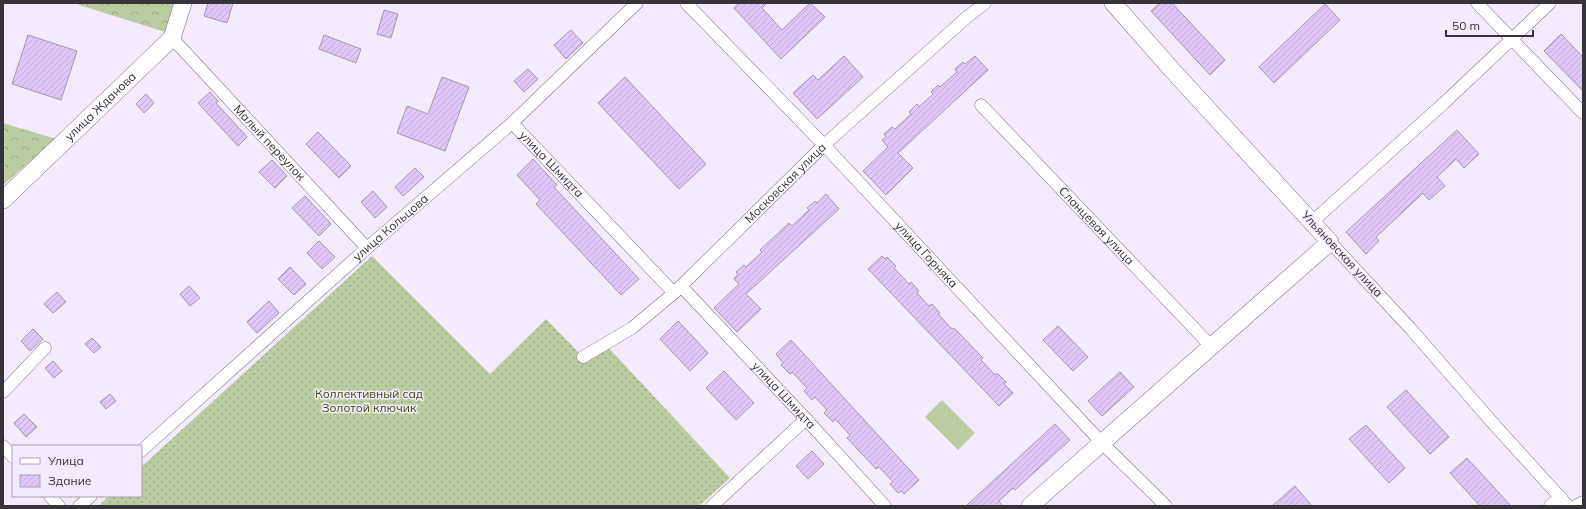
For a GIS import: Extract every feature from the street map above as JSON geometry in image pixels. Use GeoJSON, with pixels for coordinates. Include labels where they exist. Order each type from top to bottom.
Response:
{"type":"FeatureCollection","features":[{"type":"Feature","properties":{"kind":"main road","name":"улица Жданова"},"geometry":{"type":"LineString","coordinates":[[3,200],[172,38],[183,3]]}},
{"type":"Feature","properties":{"kind":"main road","name":"Ульяновская улица"},"geometry":{"type":"LineString","coordinates":[[1113,3],[1173,71],[1330,242]]}},
{"type":"Feature","properties":{"kind":"main road"},"geometry":{"type":"LineString","coordinates":[[1030,506],[1330,242]]}},
{"type":"Feature","properties":{"kind":"street","name":"улица Кольцова"},"geometry":{"type":"LineString","coordinates":[[142,450],[367,248],[512,123],[638,3]]}},
{"type":"Feature","properties":{"kind":"street","name":"улица Горняка"},"geometry":{"type":"LineString","coordinates":[[686,3],[824,145],[1102,443],[1166,506]]}},
{"type":"Feature","properties":{"kind":"street","name":"Московская улица"},"geometry":{"type":"LineString","coordinates":[[583,357],[632,328],[678,289],[824,145],[966,18],[985,3]]}},
{"type":"Feature","properties":{"kind":"street"},"geometry":{"type":"LineString","coordinates":[[1477,3],[1583,113]]}},
{"type":"Feature","properties":{"kind":"street"},"geometry":{"type":"LineString","coordinates":[[1312,222],[1550,3]]}},
{"type":"Feature","properties":{"kind":"street","name":"Малый переулок"},"geometry":{"type":"LineString","coordinates":[[172,38],[367,248]]}},
{"type":"Feature","properties":{"kind":"street","name":"Сланцевая улица"},"geometry":{"type":"LineString","coordinates":[[981,105],[1212,346]]}},
{"type":"Feature","properties":{"kind":"street","name":"улица Шмидта"},"geometry":{"type":"LineString","coordinates":[[512,123],[806,419],[885,506]]}},
{"type":"Feature","properties":{"kind":"street","name":"Ульяновская улица"},"geometry":{"type":"LineString","coordinates":[[1330,242],[1410,328],[1491,422],[1564,501]]}},
{"type":"Feature","properties":{"kind":"street"},"geometry":{"type":"LineString","coordinates":[[3,392],[45,348]]}},
{"type":"Feature","properties":{"kind":"street"},"geometry":{"type":"LineString","coordinates":[[712,506],[806,419]]}},
{"type":"Feature","properties":{"kind":"street"},"geometry":{"type":"LineString","coordinates":[[3,446],[12,456]]}},
{"type":"Feature","properties":{"kind":"street"},"geometry":{"type":"LineString","coordinates":[[51,497],[59,506]]}},
{"type":"Feature","properties":{"kind":"street"},"geometry":{"type":"LineString","coordinates":[[79,506],[90,497]]}},
{"type":"Feature","properties":{"kind":"street"},"geometry":{"type":"LineString","coordinates":[[1550,506],[1564,501]]}},
{"type":"Feature","properties":{"kind":"street"},"geometry":{"type":"LineString","coordinates":[[1576,506],[1583,502]]}},
{"type":"Feature","properties":{"kind":"green space"},"geometry":{"type":"Polygon","coordinates":[[[73,3],[174,3],[165,32],[73,3]]]}},
{"type":"Feature","properties":{"kind":"green space"},"geometry":{"type":"Polygon","coordinates":[[[3,123],[56,139],[3,185],[3,123]]]}},
{"type":"Feature","properties":{"kind":"green space","name":"Коллективный сад Золотой ключик"},"geometry":{"type":"Polygon","coordinates":[[[372,256],[490,374],[546,319],[588,362],[606,345],[730,478],[699,506],[98,506],[108,497],[142,497],[142,466],[372,256]]]}},
{"type":"Feature","properties":{"kind":"green space"},"geometry":{"type":"Polygon","coordinates":[[[942,400],[975,433],[958,450],[925,417],[942,400]]]}},
{"type":"Feature","properties":{"kind":"building"},"geometry":{"type":"Polygon","coordinates":[[[208,3],[233,3],[227,23],[204,16],[208,3]]]}},
{"type":"Feature","properties":{"kind":"building"},"geometry":{"type":"Polygon","coordinates":[[[739,3],[767,3],[762,8],[782,30],[810,3],[825,17],[781,59],[734,8],[739,3]]]}},
{"type":"Feature","properties":{"kind":"building"},"geometry":{"type":"Polygon","coordinates":[[[1160,3],[1172,3],[1225,60],[1210,75],[1151,11],[1160,3]]]}},
{"type":"Feature","properties":{"kind":"building"},"geometry":{"type":"Polygon","coordinates":[[[1325,4],[1340,20],[1274,83],[1259,67],[1325,4]]]}},
{"type":"Feature","properties":{"kind":"building"},"geometry":{"type":"Polygon","coordinates":[[[384,10],[398,14],[391,38],[377,34],[384,10]]]}},
{"type":"Feature","properties":{"kind":"building"},"geometry":{"type":"Polygon","coordinates":[[[571,30],[583,43],[566,59],[554,45],[571,30]]]}},
{"type":"Feature","properties":{"kind":"building"},"geometry":{"type":"Polygon","coordinates":[[[1561,34],[1583,57],[1583,91],[1544,51],[1561,34]]]}},
{"type":"Feature","properties":{"kind":"building"},"geometry":{"type":"Polygon","coordinates":[[[28,35],[77,51],[61,100],[12,84],[28,35]]]}},
{"type":"Feature","properties":{"kind":"building"},"geometry":{"type":"Polygon","coordinates":[[[324,35],[361,49],[356,63],[319,49],[324,35]]]}},
{"type":"Feature","properties":{"kind":"building"},"geometry":{"type":"Polygon","coordinates":[[[844,56],[863,77],[817,119],[793,93],[813,75],[818,80],[844,56]]]}},
{"type":"Feature","properties":{"kind":"building"},"geometry":{"type":"Polygon","coordinates":[[[975,56],[988,70],[898,153],[913,168],[886,195],[863,171],[888,147],[882,140],[886,137],[884,134],[892,127],[895,129],[911,114],[909,112],[917,104],[919,107],[933,94],[931,92],[938,85],[940,87],[957,72],[955,69],[963,62],[965,64],[975,56]]]}},
{"type":"Feature","properties":{"kind":"building"},"geometry":{"type":"Polygon","coordinates":[[[528,69],[538,79],[524,92],[514,81],[528,69]]]}},
{"type":"Feature","properties":{"kind":"building"},"geometry":{"type":"Polygon","coordinates":[[[442,77],[469,87],[445,151],[397,133],[407,106],[428,114],[442,77]]]}},
{"type":"Feature","properties":{"kind":"building"},"geometry":{"type":"Polygon","coordinates":[[[625,77],[706,164],[679,189],[598,103],[625,77]]]}},
{"type":"Feature","properties":{"kind":"building"},"geometry":{"type":"Polygon","coordinates":[[[210,92],[218,101],[216,103],[247,137],[238,146],[198,103],[210,92]]]}},
{"type":"Feature","properties":{"kind":"building"},"geometry":{"type":"Polygon","coordinates":[[[146,94],[154,103],[144,113],[136,104],[146,94]]]}},
{"type":"Feature","properties":{"kind":"building"},"geometry":{"type":"Polygon","coordinates":[[[1457,130],[1479,154],[1464,168],[1456,159],[1437,177],[1445,186],[1429,200],[1423,193],[1376,237],[1379,241],[1366,254],[1346,232],[1457,130]]]}},
{"type":"Feature","properties":{"kind":"building"},"geometry":{"type":"Polygon","coordinates":[[[318,132],[351,166],[339,178],[306,144],[318,132]]]}},
{"type":"Feature","properties":{"kind":"building"},"geometry":{"type":"Polygon","coordinates":[[[533,159],[557,185],[554,187],[639,279],[621,295],[536,204],[540,200],[517,175],[533,159]]]}},
{"type":"Feature","properties":{"kind":"building"},"geometry":{"type":"Polygon","coordinates":[[[272,160],[287,176],[275,188],[259,172],[272,160]]]}},
{"type":"Feature","properties":{"kind":"building"},"geometry":{"type":"Polygon","coordinates":[[[415,168],[424,177],[403,196],[395,187],[415,168]]]}},
{"type":"Feature","properties":{"kind":"building"},"geometry":{"type":"Polygon","coordinates":[[[373,191],[387,207],[375,218],[361,202],[373,191]]]}},
{"type":"Feature","properties":{"kind":"building"},"geometry":{"type":"Polygon","coordinates":[[[826,194],[839,209],[746,294],[761,309],[737,332],[714,308],[739,284],[734,279],[738,274],[736,272],[744,265],[746,267],[762,252],[760,250],[789,223],[792,226],[809,210],[807,208],[815,201],[817,203],[826,194]]]}},
{"type":"Feature","properties":{"kind":"building"},"geometry":{"type":"Polygon","coordinates":[[[305,196],[331,224],[319,236],[292,208],[305,196]]]}},
{"type":"Feature","properties":{"kind":"building"},"geometry":{"type":"Polygon","coordinates":[[[319,241],[335,257],[322,269],[307,253],[319,241]]]}},
{"type":"Feature","properties":{"kind":"building"},"geometry":{"type":"Polygon","coordinates":[[[882,256],[885,259],[887,257],[896,266],[894,268],[909,284],[911,282],[919,291],[917,293],[929,306],[932,304],[940,313],[938,314],[952,329],[954,328],[983,358],[981,360],[995,375],[997,373],[1006,382],[1004,384],[1013,393],[999,406],[868,269],[882,256]]]}},
{"type":"Feature","properties":{"kind":"building"},"geometry":{"type":"Polygon","coordinates":[[[290,267],[306,284],[294,295],[278,279],[290,267]]]}},
{"type":"Feature","properties":{"kind":"building"},"geometry":{"type":"Polygon","coordinates":[[[189,286],[200,298],[190,306],[180,294],[189,286]]]}},
{"type":"Feature","properties":{"kind":"building"},"geometry":{"type":"Polygon","coordinates":[[[57,292],[66,302],[53,313],[44,304],[57,292]]]}},
{"type":"Feature","properties":{"kind":"building"},"geometry":{"type":"Polygon","coordinates":[[[269,301],[279,313],[257,333],[247,322],[269,301]]]}},
{"type":"Feature","properties":{"kind":"building"},"geometry":{"type":"Polygon","coordinates":[[[678,321],[708,353],[690,371],[660,339],[678,321]]]}},
{"type":"Feature","properties":{"kind":"building"},"geometry":{"type":"Polygon","coordinates":[[[1058,326],[1088,357],[1073,371],[1043,340],[1058,326]]]}},
{"type":"Feature","properties":{"kind":"building"},"geometry":{"type":"Polygon","coordinates":[[[33,329],[43,339],[30,351],[21,341],[33,329]]]}},
{"type":"Feature","properties":{"kind":"building"},"geometry":{"type":"Polygon","coordinates":[[[92,338],[101,347],[94,353],[85,344],[92,338]]]}},
{"type":"Feature","properties":{"kind":"building"},"geometry":{"type":"Polygon","coordinates":[[[791,340],[919,480],[904,494],[901,491],[898,493],[890,484],[893,482],[879,467],[876,469],[847,438],[850,435],[835,419],[833,422],[824,413],[827,410],[815,397],[812,400],[804,391],[807,388],[792,372],[790,374],[781,365],[783,363],[776,354],[791,340]]]}},
{"type":"Feature","properties":{"kind":"building"},"geometry":{"type":"Polygon","coordinates":[[[53,361],[62,371],[54,378],[45,368],[53,361]]]}},
{"type":"Feature","properties":{"kind":"building"},"geometry":{"type":"Polygon","coordinates":[[[724,371],[754,403],[736,420],[706,388],[724,371]]]}},
{"type":"Feature","properties":{"kind":"building"},"geometry":{"type":"Polygon","coordinates":[[[1120,372],[1134,387],[1102,416],[1088,401],[1120,372]]]}},
{"type":"Feature","properties":{"kind":"building"},"geometry":{"type":"Polygon","coordinates":[[[1406,390],[1449,437],[1430,454],[1387,407],[1406,390]]]}},
{"type":"Feature","properties":{"kind":"building"},"geometry":{"type":"Polygon","coordinates":[[[110,394],[116,401],[106,409],[100,402],[110,394]]]}},
{"type":"Feature","properties":{"kind":"building"},"geometry":{"type":"Polygon","coordinates":[[[24,414],[37,427],[26,437],[14,423],[24,414]]]}},
{"type":"Feature","properties":{"kind":"building"},"geometry":{"type":"Polygon","coordinates":[[[1055,424],[1070,440],[1015,490],[1013,488],[999,501],[1003,506],[966,506],[1055,424]]]}},
{"type":"Feature","properties":{"kind":"building"},"geometry":{"type":"Polygon","coordinates":[[[1366,425],[1405,468],[1389,483],[1349,439],[1366,425]]]}},
{"type":"Feature","properties":{"kind":"building"},"geometry":{"type":"Polygon","coordinates":[[[812,451],[824,464],[808,479],[796,466],[812,451]]]}},
{"type":"Feature","properties":{"kind":"building"},"geometry":{"type":"Polygon","coordinates":[[[1467,458],[1511,506],[1480,506],[1450,473],[1467,458]]]}},
{"type":"Feature","properties":{"kind":"building"},"geometry":{"type":"Polygon","coordinates":[[[1295,486],[1312,506],[1272,506],[1295,486]]]}}]}
